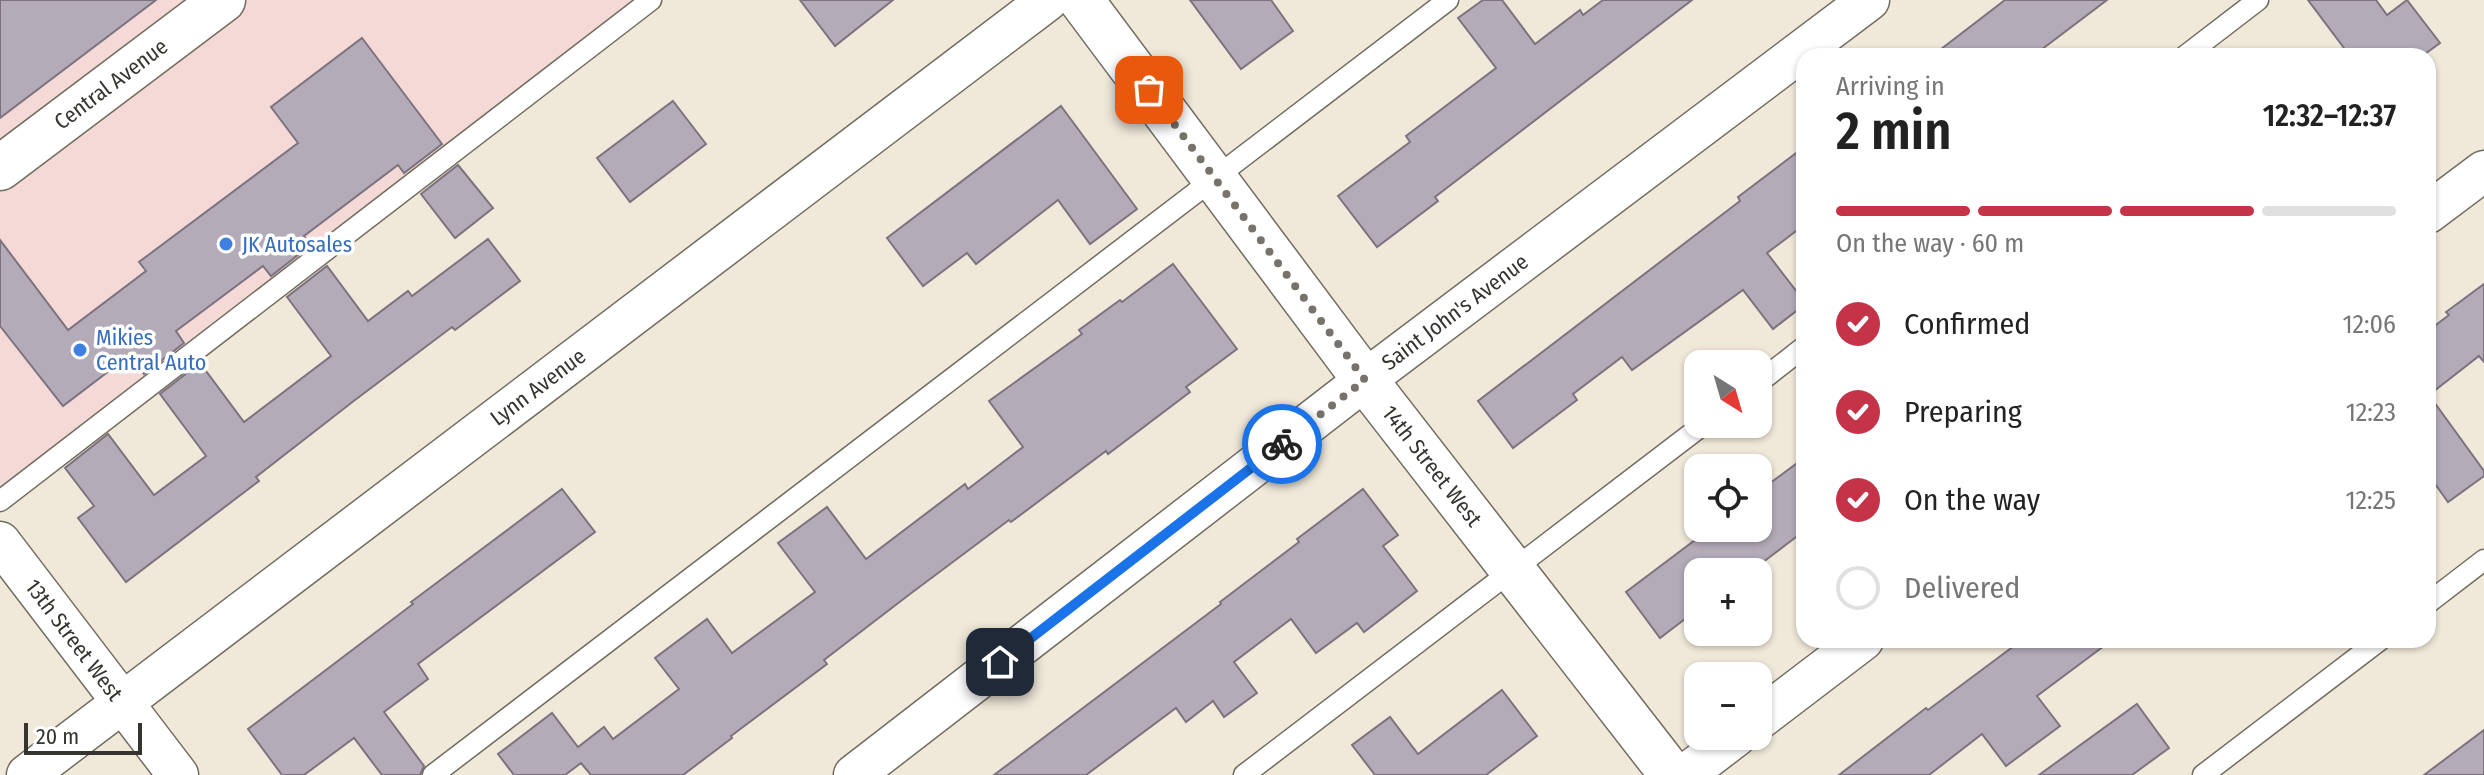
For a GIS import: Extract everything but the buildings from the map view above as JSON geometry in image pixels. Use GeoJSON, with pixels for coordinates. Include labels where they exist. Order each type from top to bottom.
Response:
{"type":"FeatureCollection","features":[{"type":"Feature","properties":{"kind":"street","name":"Central Avenue"},"geometry":{"type":"LineString","coordinates":[[0,168],[223,0]]}},
{"type":"Feature","properties":{"kind":"street","name":"Lynn Avenue"},"geometry":{"type":"LineString","coordinates":[[27,775],[1048,0]]}},
{"type":"Feature","properties":{"kind":"street","name":"14th Street West"},"geometry":{"type":"LineString","coordinates":[[1081,0],[1365,380],[1672,775]]}},
{"type":"Feature","properties":{"kind":"street","name":"Saint John's Avenue"},"geometry":{"type":"LineString","coordinates":[[1805,48],[1869,0]]}},
{"type":"Feature","properties":{"kind":"street","name":"Saint John's Avenue"},"geometry":{"type":"LineString","coordinates":[[854,775],[1365,380],[1796,55]]}},
{"type":"Feature","properties":{"kind":"street"},"geometry":{"type":"LineString","coordinates":[[2436,207],[2484,171]]}},
{"type":"Feature","properties":{"kind":"street","name":"13th Street West"},"geometry":{"type":"LineString","coordinates":[[0,542],[178,775]]}},
{"type":"Feature","properties":{"kind":"street"},"geometry":{"type":"LineString","coordinates":[[1772,709],[1852,648]]}},
{"type":"Feature","properties":{"kind":"street"},"geometry":{"type":"LineString","coordinates":[[1685,775],[1718,750]]}},
{"type":"Feature","properties":{"kind":"lane"},"geometry":{"type":"LineString","coordinates":[[0,501],[651,0]]}},
{"type":"Feature","properties":{"kind":"lane"},"geometry":{"type":"LineString","coordinates":[[433,775],[1448,0]]}},
{"type":"Feature","properties":{"kind":"lane"},"geometry":{"type":"LineString","coordinates":[[2195,48],[2258,0]]}},
{"type":"Feature","properties":{"kind":"lane"},"geometry":{"type":"LineString","coordinates":[[1772,372],[1796,353]]}},
{"type":"Feature","properties":{"kind":"lane"},"geometry":{"type":"LineString","coordinates":[[1244,775],[1686,438]]}},
{"type":"Feature","properties":{"kind":"lane"},"geometry":{"type":"LineString","coordinates":[[2436,597],[2484,560]]}},
{"type":"Feature","properties":{"kind":"lane"},"geometry":{"type":"LineString","coordinates":[[2203,775],[2370,648]]}},
{"type":"Feature","properties":{"kind":"shaded area"},"geometry":{"type":"Polygon","coordinates":[[[0,0],[654,0],[0,501],[0,0]]]}},
{"type":"Feature","properties":{"kind":"way so far"},"geometry":{"type":"LineString","coordinates":[[1149,90],[1365,380],[1282,444]]}},
{"type":"Feature","properties":{"kind":"place","name":"JK Autosales"},"geometry":{"type":"Point","coordinates":[226,244]}},
{"type":"Feature","properties":{"kind":"place","name":"Mikies Central Auto"},"geometry":{"type":"Point","coordinates":[80,350]}},
{"type":"Feature","properties":{"kind":"route"},"geometry":{"type":"LineString","coordinates":[[1000,662],[1282,444]]}}]}
